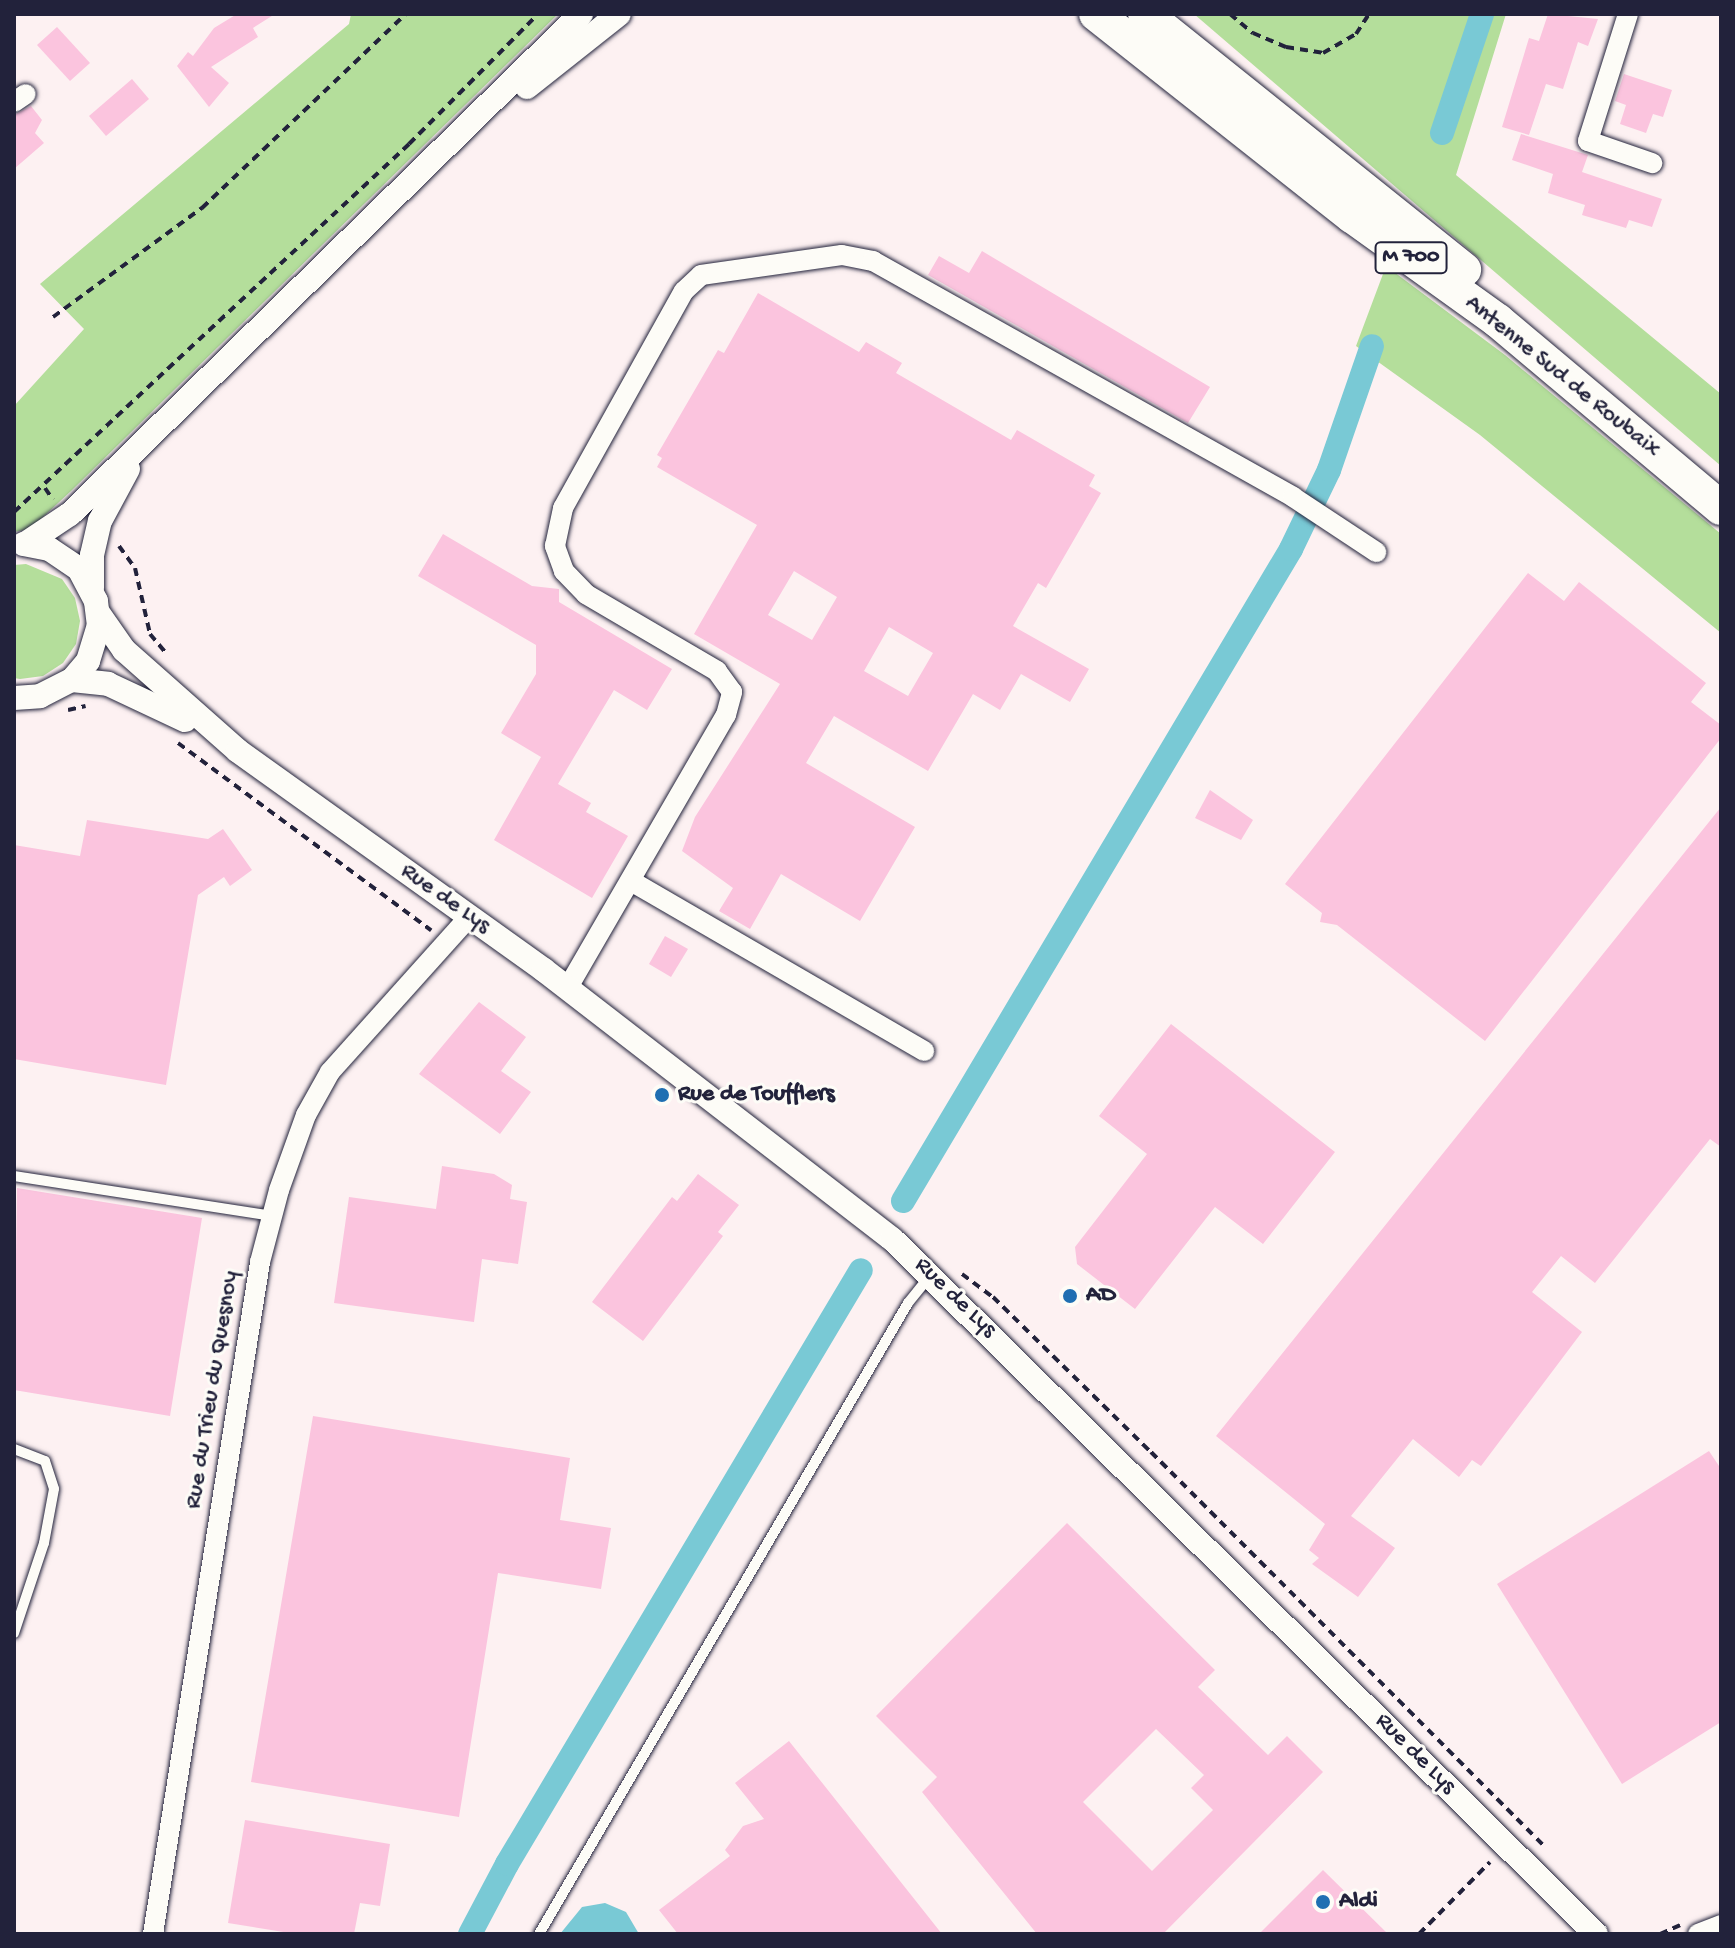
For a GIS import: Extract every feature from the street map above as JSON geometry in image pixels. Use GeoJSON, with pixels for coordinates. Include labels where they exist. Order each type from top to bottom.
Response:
{"type":"FeatureCollection","features":[{"type":"Feature","properties":{"kind":"highway","name":"Antenne Sud de Roubaix"},"geometry":{"type":"LineString","coordinates":[[1096,14],[1352,216],[1498,321],[1721,508]]}},
{"type":"Feature","properties":{"kind":"highway","name":"Antenne Sud de Roubaix"},"geometry":{"type":"LineString","coordinates":[[1145,14],[1472,277],[1721,487]]}},
{"type":"Feature","properties":{"kind":"street"},"geometry":{"type":"LineString","coordinates":[[20,544],[70,514],[170,413],[444,153],[581,14]]}},
{"type":"Feature","properties":{"kind":"street"},"geometry":{"type":"LineString","coordinates":[[444,153],[619,14]]}},
{"type":"Feature","properties":{"kind":"street"},"geometry":{"type":"LineString","coordinates":[[1628,14],[1588,141],[1652,163]]}},
{"type":"Feature","properties":{"kind":"street"},"geometry":{"type":"LineString","coordinates":[[567,989],[726,715],[732,692],[717,671],[573,584],[558,560],[554,532],[563,508],[684,291],[701,275],[842,255],[861,257],[1335,521],[1376,552]]}},
{"type":"Feature","properties":{"kind":"street"},"geometry":{"type":"LineString","coordinates":[[14,698],[40,696],[72,680],[93,650],[99,614],[92,589],[97,532],[121,479],[170,413]]}},
{"type":"Feature","properties":{"kind":"street"},"geometry":{"type":"LineString","coordinates":[[20,544],[60,554],[92,589]]}},
{"type":"Feature","properties":{"kind":"street","name":"Rue de Lys"},"geometry":{"type":"LineString","coordinates":[[99,614],[124,650],[238,751],[567,989],[873,1223],[943,1272],[1596,1934]]}},
{"type":"Feature","properties":{"kind":"street","name":"Rue de Lys"},"geometry":{"type":"LineString","coordinates":[[72,680],[134,693],[238,751]]}},
{"type":"Feature","properties":{"kind":"street"},"geometry":{"type":"LineString","coordinates":[[631,881],[924,1051]]}},
{"type":"Feature","properties":{"kind":"street","name":"Rue du Trieu du Quesnoy"},"geometry":{"type":"LineString","coordinates":[[153,1934],[271,1216],[300,1130],[330,1072],[469,917]]}},
{"type":"Feature","properties":{"kind":"street"},"geometry":{"type":"LineString","coordinates":[[1698,1934],[1721,1925]]}},
{"type":"Feature","properties":{"kind":"lane"},"geometry":{"type":"LineString","coordinates":[[14,1176],[271,1216]]}},
{"type":"Feature","properties":{"kind":"lane"},"geometry":{"type":"LineString","coordinates":[[539,1934],[908,1303],[943,1272]]}},
{"type":"Feature","properties":{"kind":"lane"},"geometry":{"type":"LineString","coordinates":[[14,1449],[45,1461],[54,1489],[44,1543],[14,1633]]}},
{"type":"Feature","properties":{"kind":"path"},"geometry":{"type":"LineString","coordinates":[[53,317],[202,208],[406,14]]}},
{"type":"Feature","properties":{"kind":"path"},"geometry":{"type":"LineString","coordinates":[[14,512],[45,488],[409,144],[538,14]]}},
{"type":"Feature","properties":{"kind":"path"},"geometry":{"type":"LineString","coordinates":[[1230,14],[1264,38],[1323,53],[1356,34],[1369,14]]}},
{"type":"Feature","properties":{"kind":"path"},"geometry":{"type":"LineString","coordinates":[[45,488],[70,514]]}},
{"type":"Feature","properties":{"kind":"path"},"geometry":{"type":"LineString","coordinates":[[97,532],[129,559],[150,634],[167,654]]}},
{"type":"Feature","properties":{"kind":"path"},"geometry":{"type":"LineString","coordinates":[[58,713],[91,704]]}},
{"type":"Feature","properties":{"kind":"path"},"geometry":{"type":"LineString","coordinates":[[166,737],[447,942]]}},
{"type":"Feature","properties":{"kind":"path"},"geometry":{"type":"LineString","coordinates":[[943,1272],[1016,1319],[1547,1850]]}},
{"type":"Feature","properties":{"kind":"path"},"geometry":{"type":"LineString","coordinates":[[1419,1934],[1494,1857]]}},
{"type":"Feature","properties":{"kind":"green space"},"geometry":{"type":"Polygon","coordinates":[[[351,14],[558,14],[71,491],[30,529],[14,532],[14,406],[84,329],[40,284],[349,24],[351,14]]]}},
{"type":"Feature","properties":{"kind":"green space"},"geometry":{"type":"Polygon","coordinates":[[[1194,14],[1506,14],[1456,175],[1721,394],[1721,466],[1194,14]]]}},
{"type":"Feature","properties":{"kind":"green space"},"geometry":{"type":"Polygon","coordinates":[[[1386,266],[1505,355],[1721,534],[1721,633],[1480,435],[1356,346],[1386,266]]]}},
{"type":"Feature","properties":{"kind":"green space"},"geometry":{"type":"Polygon","coordinates":[[[26,564],[62,579],[75,598],[80,621],[76,644],[63,663],[43,676],[20,679],[14,678],[14,565],[26,564]]]}},
{"type":"Feature","properties":{"kind":"water"},"geometry":{"type":"Polygon","coordinates":[[[605,1903],[626,1912],[639,1934],[560,1934],[582,1907],[605,1903]]]}},
{"type":"Feature","properties":{"kind":"building"},"geometry":{"type":"Polygon","coordinates":[[[237,14],[275,14],[253,28],[258,37],[211,67],[229,83],[209,107],[177,66],[188,52],[193,56],[214,28],[237,14]]]}},
{"type":"Feature","properties":{"kind":"building"},"geometry":{"type":"Polygon","coordinates":[[[1548,14],[1598,19],[1588,46],[1578,42],[1563,89],[1546,84],[1529,135],[1502,127],[1529,38],[1539,41],[1548,14]]]}},
{"type":"Feature","properties":{"kind":"building"},"geometry":{"type":"Polygon","coordinates":[[[57,27],[90,63],[70,81],[37,45],[57,27]]]}},
{"type":"Feature","properties":{"kind":"building"},"geometry":{"type":"Polygon","coordinates":[[[1624,74],[1672,90],[1663,117],[1653,114],[1646,133],[1620,124],[1626,105],[1615,101],[1624,74]]]}},
{"type":"Feature","properties":{"kind":"building"},"geometry":{"type":"Polygon","coordinates":[[[132,79],[149,99],[106,136],[89,116],[132,79]]]}},
{"type":"Feature","properties":{"kind":"building"},"geometry":{"type":"Polygon","coordinates":[[[31,106],[42,120],[35,133],[44,143],[14,169],[14,115],[31,106]]]}},
{"type":"Feature","properties":{"kind":"building"},"geometry":{"type":"Polygon","coordinates":[[[1521,134],[1588,155],[1582,172],[1662,199],[1652,227],[1629,220],[1626,228],[1582,215],[1585,205],[1548,193],[1553,174],[1512,160],[1521,134]]]}},
{"type":"Feature","properties":{"kind":"building"},"geometry":{"type":"Polygon","coordinates":[[[982,251],[1210,387],[1188,423],[928,275],[939,256],[969,273],[982,251]]]}},
{"type":"Feature","properties":{"kind":"building"},"geometry":{"type":"Polygon","coordinates":[[[758,293],[859,352],[866,342],[902,363],[896,373],[1011,440],[1017,430],[1095,475],[1089,486],[1101,493],[1046,588],[1038,583],[1013,626],[1089,669],[1070,702],[1021,674],[1000,710],[973,694],[928,771],[834,716],[806,763],[915,827],[860,921],[781,874],[750,929],[719,911],[733,888],[682,851],[695,817],[780,684],[694,634],[757,525],[657,467],[662,458],[657,455],[718,350],[724,353],[758,293]],[[794,571],[768,615],[812,640],[837,597],[794,571]],[[889,627],[864,671],[908,696],[933,653],[889,627]]]}},
{"type":"Feature","properties":{"kind":"building"},"geometry":{"type":"Polygon","coordinates":[[[443,534],[532,586],[559,589],[559,602],[672,669],[647,710],[614,690],[558,784],[591,803],[586,812],[628,836],[592,898],[494,840],[541,757],[501,733],[536,674],[536,645],[418,576],[443,534]]]}},
{"type":"Feature","properties":{"kind":"building"},"geometry":{"type":"Polygon","coordinates":[[[1528,573],[1564,601],[1579,582],[1706,683],[1691,702],[1721,725],[1721,738],[1485,1041],[1337,925],[1320,922],[1322,913],[1285,884],[1528,573]]]}},
{"type":"Feature","properties":{"kind":"building"},"geometry":{"type":"Polygon","coordinates":[[[1210,790],[1253,820],[1241,840],[1195,818],[1210,790]]]}},
{"type":"Feature","properties":{"kind":"building"},"geometry":{"type":"Polygon","coordinates":[[[1721,807],[1721,1147],[1710,1139],[1595,1283],[1561,1256],[1532,1292],[1582,1332],[1481,1466],[1472,1460],[1459,1477],[1413,1439],[1351,1516],[1395,1548],[1358,1597],[1312,1564],[1319,1558],[1309,1550],[1325,1524],[1216,1436],[1721,807]]]}},
{"type":"Feature","properties":{"kind":"building"},"geometry":{"type":"Polygon","coordinates":[[[87,820],[208,839],[223,829],[252,870],[230,886],[224,877],[198,895],[166,1085],[14,1059],[14,845],[80,856],[87,820]]]}},
{"type":"Feature","properties":{"kind":"building"},"geometry":{"type":"Polygon","coordinates":[[[665,936],[688,949],[671,977],[649,964],[665,936]]]}},
{"type":"Feature","properties":{"kind":"building"},"geometry":{"type":"Polygon","coordinates":[[[479,1002],[526,1037],[501,1071],[531,1092],[500,1134],[419,1074],[479,1002]]]}},
{"type":"Feature","properties":{"kind":"building"},"geometry":{"type":"Polygon","coordinates":[[[1171,1024],[1335,1152],[1263,1244],[1215,1207],[1135,1309],[1077,1264],[1075,1247],[1147,1154],[1099,1116],[1171,1024]]]}},
{"type":"Feature","properties":{"kind":"building"},"geometry":{"type":"Polygon","coordinates":[[[442,1166],[494,1174],[512,1185],[510,1199],[527,1202],[518,1264],[482,1259],[474,1322],[334,1303],[349,1197],[436,1209],[442,1166]]]}},
{"type":"Feature","properties":{"kind":"building"},"geometry":{"type":"Polygon","coordinates":[[[698,1174],[739,1205],[718,1232],[723,1236],[643,1341],[592,1302],[672,1197],[677,1201],[698,1174]]]}},
{"type":"Feature","properties":{"kind":"building"},"geometry":{"type":"Polygon","coordinates":[[[17,1188],[202,1218],[170,1416],[14,1390],[17,1188]]]}},
{"type":"Feature","properties":{"kind":"building"},"geometry":{"type":"Polygon","coordinates":[[[313,1416],[570,1458],[560,1520],[611,1528],[601,1589],[498,1573],[459,1817],[251,1782],[313,1416]]]}},
{"type":"Feature","properties":{"kind":"building"},"geometry":{"type":"Polygon","coordinates":[[[1709,1451],[1721,1469],[1721,1722],[1622,1784],[1497,1584],[1709,1451]]]}},
{"type":"Feature","properties":{"kind":"building"},"geometry":{"type":"Polygon","coordinates":[[[1067,1523],[1215,1670],[1198,1687],[1268,1755],[1287,1736],[1323,1772],[1163,1934],[1037,1934],[922,1792],[937,1777],[876,1716],[1067,1523]],[[1156,1729],[1083,1802],[1152,1871],[1213,1810],[1191,1788],[1204,1775],[1156,1729]]]}},
{"type":"Feature","properties":{"kind":"building"},"geometry":{"type":"Polygon","coordinates":[[[789,1741],[942,1934],[678,1934],[659,1910],[730,1856],[725,1850],[743,1826],[764,1819],[735,1783],[789,1741]]]}},
{"type":"Feature","properties":{"kind":"building"},"geometry":{"type":"Polygon","coordinates":[[[245,1820],[390,1844],[380,1906],[360,1903],[354,1934],[296,1934],[228,1923],[245,1820]]]}},
{"type":"Feature","properties":{"kind":"building","name":"Aldi"},"geometry":{"type":"Polygon","coordinates":[[[1323,1870],[1388,1934],[1259,1934],[1323,1870]]]}},
{"type":"Feature","properties":{"kind":"waterway"},"geometry":{"type":"LineString","coordinates":[[1442,133],[1482,14]]}},
{"type":"Feature","properties":{"kind":"waterway"},"geometry":{"type":"LineString","coordinates":[[903,1201],[1291,549],[1329,470],[1372,346]]}},
{"type":"Feature","properties":{"kind":"waterway"},"geometry":{"type":"LineString","coordinates":[[470,1934],[507,1864],[861,1270]]}},
{"type":"Feature","properties":{"kind":"place","name":"Rue de Toufflers"},"geometry":{"type":"Point","coordinates":[662,1095]}},
{"type":"Feature","properties":{"kind":"place","name":"AD"},"geometry":{"type":"Point","coordinates":[1070,1296]}},
{"type":"Feature","properties":{"kind":"place","name":"Aldi"},"geometry":{"type":"Point","coordinates":[1323,1902]}}]}
